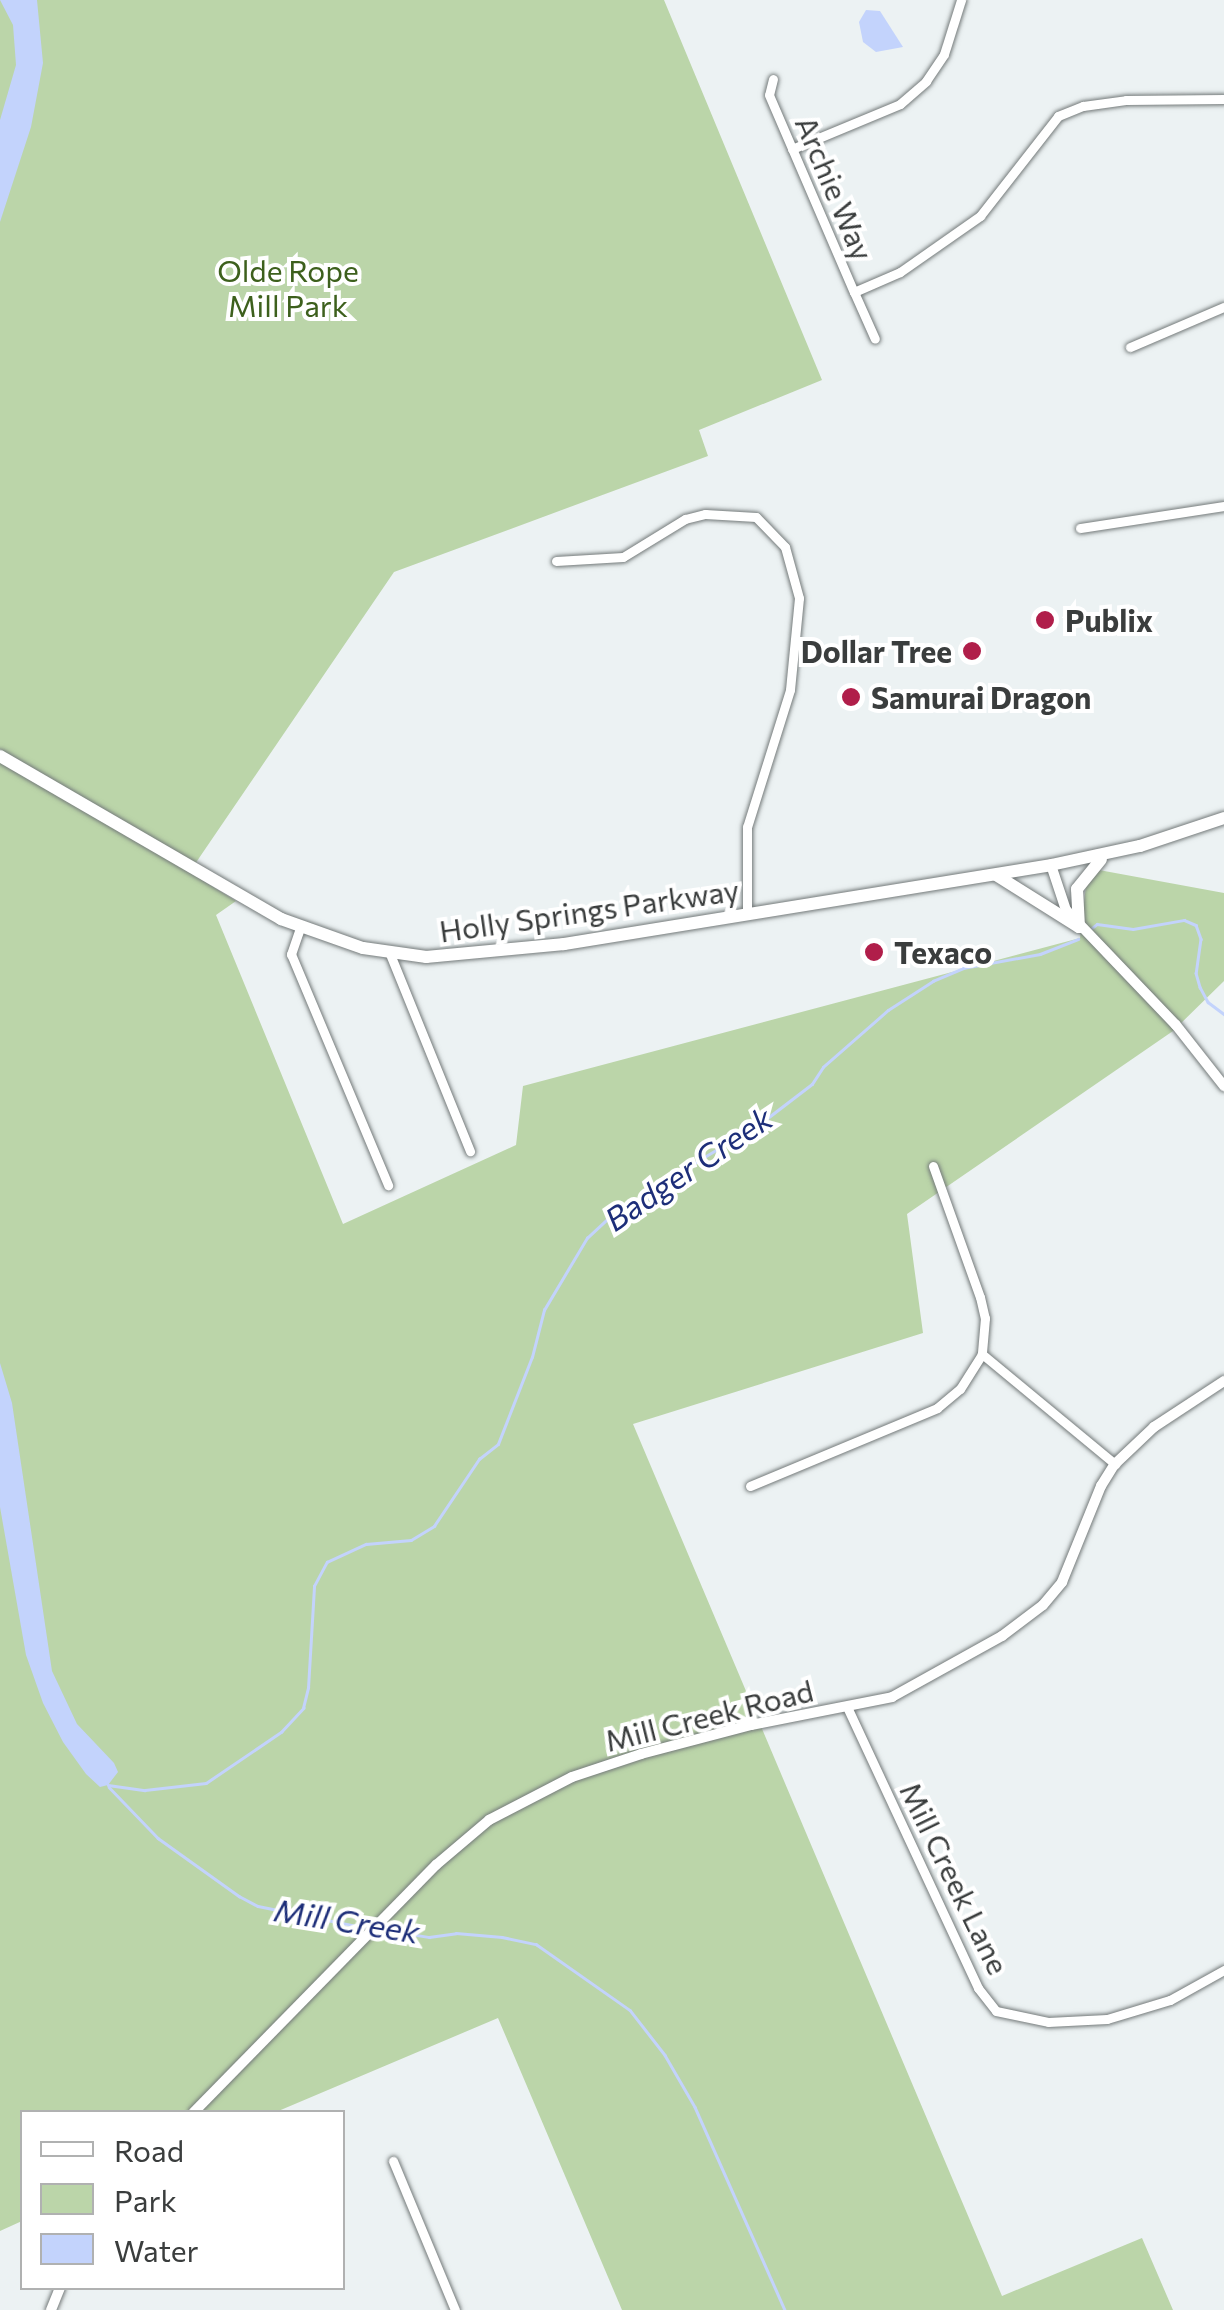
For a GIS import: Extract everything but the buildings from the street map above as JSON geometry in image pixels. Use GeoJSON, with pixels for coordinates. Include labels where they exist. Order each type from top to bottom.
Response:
{"type":"FeatureCollection","features":[{"type":"Feature","properties":{"kind":"main road","name":"Holly Springs Parkway"},"geometry":{"type":"LineString","coordinates":[[0,756],[172,859],[300,928],[390,954],[488,954],[1051,866],[1108,854],[1224,818]]}},
{"type":"Feature","properties":{"kind":"main road"},"geometry":{"type":"LineString","coordinates":[[1079,927],[1077,889],[1091,866],[1108,854]]}},
{"type":"Feature","properties":{"kind":"main road"},"geometry":{"type":"LineString","coordinates":[[996,874],[1079,927]]}},
{"type":"Feature","properties":{"kind":"street"},"geometry":{"type":"LineString","coordinates":[[792,149],[900,104],[926,81],[944,54],[960,0]]}},
{"type":"Feature","properties":{"kind":"street","name":"Archie Way"},"geometry":{"type":"LineString","coordinates":[[773,79],[769,95],[854,292],[900,272],[980,216],[1058,116],[1082,106],[1126,100],[1224,99]]}},
{"type":"Feature","properties":{"kind":"street"},"geometry":{"type":"LineString","coordinates":[[854,292],[875,338]]}},
{"type":"Feature","properties":{"kind":"street"},"geometry":{"type":"LineString","coordinates":[[1130,347],[1224,306]]}},
{"type":"Feature","properties":{"kind":"street"},"geometry":{"type":"LineString","coordinates":[[1080,528],[1224,506]]}},
{"type":"Feature","properties":{"kind":"street"},"geometry":{"type":"LineString","coordinates":[[556,561],[623,557],[685,519],[704,514],[756,517],[785,547],[799,598],[790,690],[747,827],[747,913]]}},
{"type":"Feature","properties":{"kind":"street"},"geometry":{"type":"LineString","coordinates":[[1051,866],[1060,899],[1079,927],[1176,1025],[1224,1086]]}},
{"type":"Feature","properties":{"kind":"street"},"geometry":{"type":"LineString","coordinates":[[300,928],[291,954],[388,1185]]}},
{"type":"Feature","properties":{"kind":"street"},"geometry":{"type":"LineString","coordinates":[[390,954],[470,1151]]}},
{"type":"Feature","properties":{"kind":"street"},"geometry":{"type":"LineString","coordinates":[[750,1486],[937,1408],[960,1390],[982,1354],[985,1318],[980,1297],[933,1166]]}},
{"type":"Feature","properties":{"kind":"street"},"geometry":{"type":"LineString","coordinates":[[982,1354],[1115,1464]]}},
{"type":"Feature","properties":{"kind":"street","name":"Mill Creek Road"},"geometry":{"type":"LineString","coordinates":[[196,2110],[466,1838],[532,1795],[596,1769],[751,1725],[892,1698],[926,1681],[1044,1605],[1069,1569],[1101,1486],[1115,1464],[1154,1427],[1224,1381]]}},
{"type":"Feature","properties":{"kind":"street","name":"Mill Creek Lane"},"geometry":{"type":"LineString","coordinates":[[848,1709],[978,1988],[996,2010],[1048,2022],[1107,2018],[1170,2000],[1224,1970]]}},
{"type":"Feature","properties":{"kind":"street"},"geometry":{"type":"LineString","coordinates":[[393,2161],[455,2310]]}},
{"type":"Feature","properties":{"kind":"green space","name":"Olde Rope Mill Park"},"geometry":{"type":"Polygon","coordinates":[[[0,0],[664,0],[822,380],[699,430],[708,456],[394,572],[195,864],[202,880],[236,901],[216,915],[343,1224],[516,1145],[523,1086],[1080,938],[1088,868],[1224,893],[1224,981],[1173,1031],[907,1214],[923,1333],[633,1424],[1002,2296],[1142,2238],[1173,2310],[622,2310],[498,2018],[281,2110],[20,2110],[20,2222],[0,2231],[0,0]]]}},
{"type":"Feature","properties":{"kind":"water"},"geometry":{"type":"Polygon","coordinates":[[[0,0],[37,0],[43,63],[31,127],[0,222],[0,120],[16,65],[13,25],[0,0]]]}},
{"type":"Feature","properties":{"kind":"water"},"geometry":{"type":"Polygon","coordinates":[[[866,10],[880,11],[903,47],[876,52],[863,42],[859,22],[866,10]]]}},
{"type":"Feature","properties":{"kind":"water"},"geometry":{"type":"Polygon","coordinates":[[[0,1363],[12,1403],[52,1671],[77,1724],[118,1772],[108,1785],[100,1787],[63,1742],[43,1703],[26,1655],[0,1507],[0,1363]]]}},
{"type":"Feature","properties":{"kind":"waterway","name":"Badger Creek"},"geometry":{"type":"LineString","coordinates":[[1092,928],[1097,924],[1133,929],[1184,920],[1196,925],[1201,939],[1196,973],[1200,987],[1208,1002],[1224,1014]]}},
{"type":"Feature","properties":{"kind":"waterway","name":"Badger Creek"},"geometry":{"type":"LineString","coordinates":[[108,1785],[145,1790],[206,1783],[281,1732],[303,1708],[308,1688],[314,1586],[327,1562],[366,1544],[411,1540],[434,1526],[479,1459],[498,1444],[532,1357],[544,1310],[587,1238],[616,1211],[644,1201],[691,1165],[761,1123],[812,1084],[823,1067],[888,1010],[933,981],[963,968],[1040,954],[1078,939]]}},
{"type":"Feature","properties":{"kind":"waterway","name":"Mill Creek"},"geometry":{"type":"LineString","coordinates":[[109,1787],[158,1838],[239,1896],[258,1906],[366,1928]]}},
{"type":"Feature","properties":{"kind":"waterway","name":"Mill Creek"},"geometry":{"type":"LineString","coordinates":[[379,1929],[429,1937],[456,1933],[502,1937],[536,1944],[630,2010],[665,2055],[695,2107],[785,2310]]}},
{"type":"Feature","properties":{"kind":"place","name":"Publix"},"geometry":{"type":"Point","coordinates":[1045,620]}},
{"type":"Feature","properties":{"kind":"place","name":"Dollar Tree"},"geometry":{"type":"Point","coordinates":[972,651]}},
{"type":"Feature","properties":{"kind":"place","name":"Samurai Dragon"},"geometry":{"type":"Point","coordinates":[851,697]}},
{"type":"Feature","properties":{"kind":"place","name":"Texaco"},"geometry":{"type":"Point","coordinates":[874,952]}}]}
